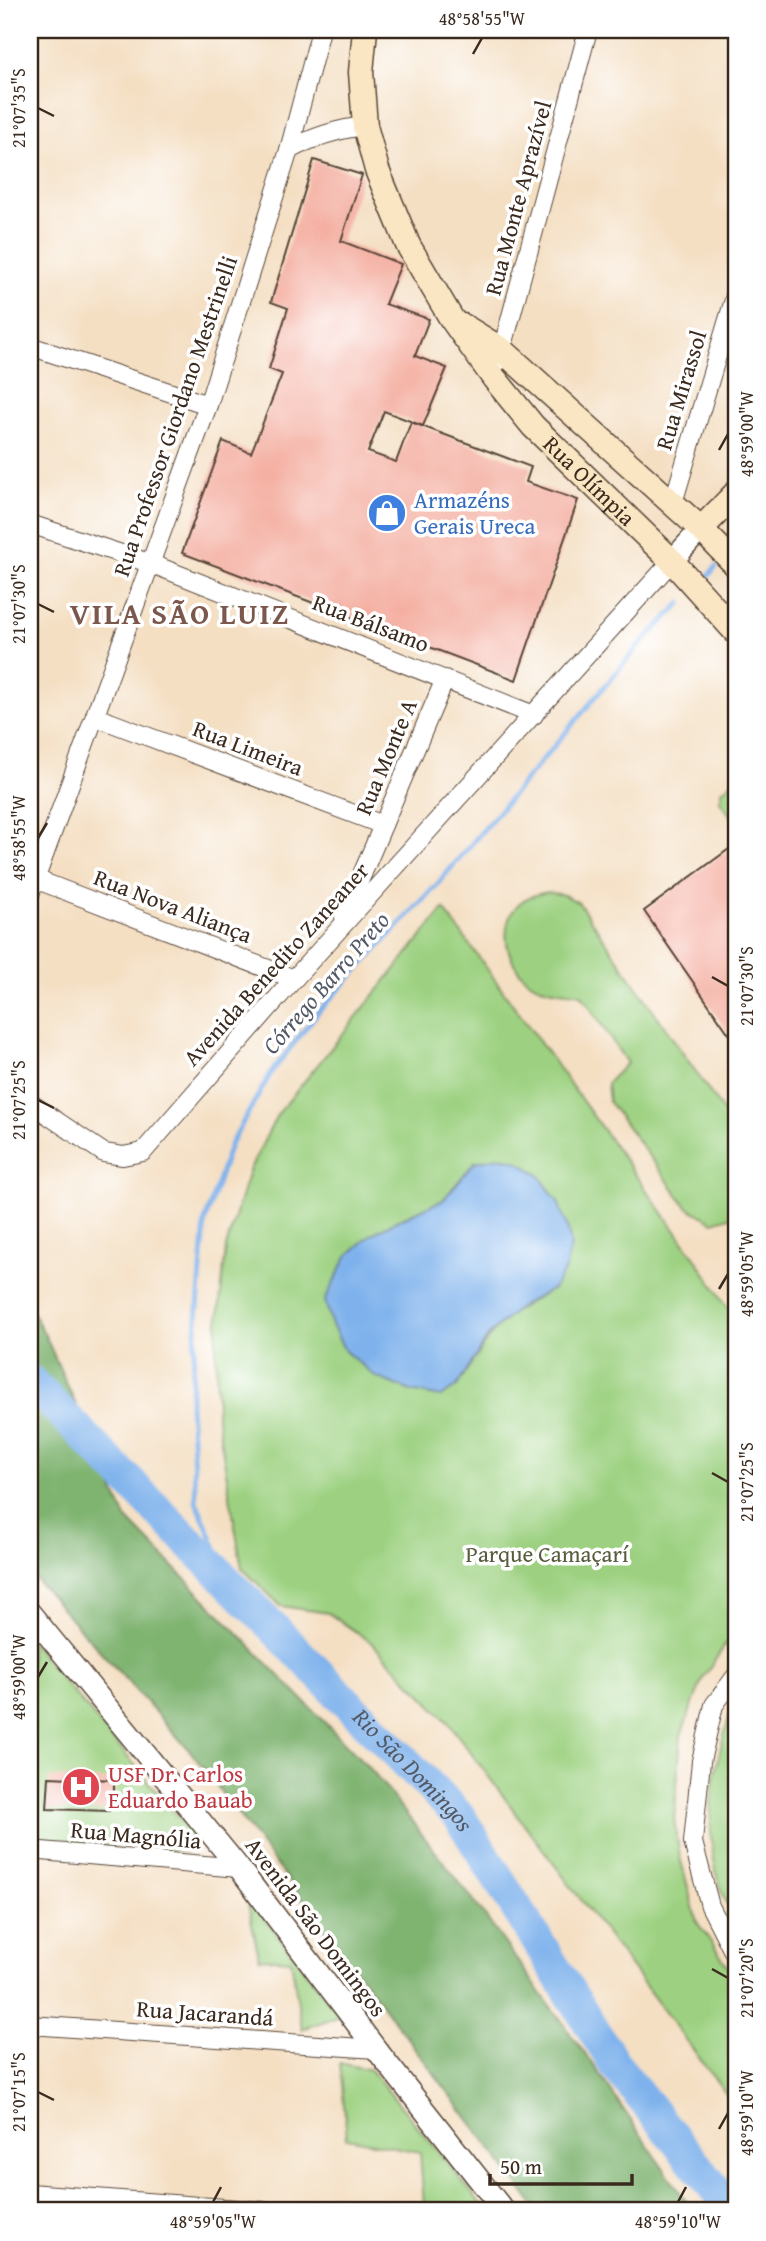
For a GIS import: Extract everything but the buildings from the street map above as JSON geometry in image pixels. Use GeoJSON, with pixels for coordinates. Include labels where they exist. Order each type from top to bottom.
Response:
{"type":"FeatureCollection","features":[{"type":"Feature","properties":{"kind":"main road","name":"Rua Olímpia"},"geometry":{"type":"LineString","coordinates":[[365,30],[361,72],[365,126],[377,170],[408,245],[451,318],[533,426],[672,561],[736,632]]}},
{"type":"Feature","properties":{"kind":"main road","name":"Rua Olímpia"},"geometry":{"type":"LineString","coordinates":[[451,318],[502,351],[673,503],[736,565]]}},
{"type":"Feature","properties":{"kind":"main road"},"geometry":{"type":"LineString","coordinates":[[701,529],[736,493]]}},
{"type":"Feature","properties":{"kind":"street","name":"Rua Professor Giordano Mestrinelli"},"geometry":{"type":"LineString","coordinates":[[32,887],[208,405],[289,150],[321,30]]}},
{"type":"Feature","properties":{"kind":"street","name":"Rua Monte Aprazível"},"geometry":{"type":"LineString","coordinates":[[494,378],[588,30]]}},
{"type":"Feature","properties":{"kind":"street"},"geometry":{"type":"LineString","coordinates":[[289,150],[312,137],[365,126]]}},
{"type":"Feature","properties":{"kind":"street","name":"Rua Mirassol"},"geometry":{"type":"LineString","coordinates":[[673,503],[736,293]]}},
{"type":"Feature","properties":{"kind":"street"},"geometry":{"type":"LineString","coordinates":[[30,345],[208,405]]}},
{"type":"Feature","properties":{"kind":"street","name":"Rua Bálsamo"},"geometry":{"type":"LineString","coordinates":[[30,524],[152,564],[534,715]]}},
{"type":"Feature","properties":{"kind":"street"},"geometry":{"type":"LineString","coordinates":[[672,561],[701,529]]}},
{"type":"Feature","properties":{"kind":"street","name":"Avenida Benedito Zaneaner"},"geometry":{"type":"LineString","coordinates":[[30,1103],[104,1153],[123,1156],[143,1152],[294,979],[672,561]]}},
{"type":"Feature","properties":{"kind":"street","name":"Rua Monte A"},"geometry":{"type":"LineString","coordinates":[[338,931],[445,679]]}},
{"type":"Feature","properties":{"kind":"street","name":"Rua Limeira"},"geometry":{"type":"LineString","coordinates":[[96,717],[383,825]]}},
{"type":"Feature","properties":{"kind":"street","name":"Rua Nova Aliança"},"geometry":{"type":"LineString","coordinates":[[32,887],[294,979]]}},
{"type":"Feature","properties":{"kind":"street","name":"Avenida São Domingos"},"geometry":{"type":"LineString","coordinates":[[30,1613],[239,1868],[376,2049],[504,2211]]}},
{"type":"Feature","properties":{"kind":"street"},"geometry":{"type":"LineString","coordinates":[[736,1676],[714,1705],[701,1761],[693,1842],[710,1906],[736,1957]]}},
{"type":"Feature","properties":{"kind":"street","name":"Rua Magnólia"},"geometry":{"type":"LineString","coordinates":[[30,1850],[239,1868]]}},
{"type":"Feature","properties":{"kind":"street","name":"Rua Jacarandá"},"geometry":{"type":"LineString","coordinates":[[30,2025],[376,2049]]}},
{"type":"Feature","properties":{"kind":"street"},"geometry":{"type":"LineString","coordinates":[[30,2193],[264,2211]]}},
{"type":"Feature","properties":{"kind":"green space"},"geometry":{"type":"Polygon","coordinates":[[[736,778],[736,823],[720,801],[722,791],[736,778]]]}},
{"type":"Feature","properties":{"kind":"green space"},"geometry":{"type":"Polygon","coordinates":[[[547,892],[564,895],[579,903],[736,1130],[736,1215],[713,1222],[687,1207],[609,1102],[607,1083],[627,1063],[581,994],[533,984],[514,963],[507,942],[513,910],[524,900],[547,892]]]}},
{"type":"Feature","properties":{"kind":"green space","name":"Parque Camaçarí"},"geometry":{"type":"Polygon","coordinates":[[[444,909],[696,1259],[736,1320],[736,1629],[703,1678],[681,1735],[674,1819],[680,1857],[697,1922],[736,1978],[736,2107],[447,1721],[371,1642],[328,1613],[281,1606],[242,1568],[217,1418],[216,1341],[226,1247],[249,1171],[277,1115],[444,909]],[[475,1162],[443,1200],[372,1234],[477,1356],[492,1333],[509,1316],[553,1289],[475,1162]]]}},
{"type":"Feature","properties":{"kind":"green space"},"geometry":{"type":"Polygon","coordinates":[[[30,1308],[44,1333],[126,1518],[374,1773],[474,1901],[593,2065],[693,2211],[538,2211],[191,1752],[30,1573],[30,1308]]]}},
{"type":"Feature","properties":{"kind":"green space"},"geometry":{"type":"Polygon","coordinates":[[[30,1641],[190,1831],[187,1852],[30,1840],[30,1641]]]}},
{"type":"Feature","properties":{"kind":"green space"},"geometry":{"type":"Polygon","coordinates":[[[736,1695],[736,1923],[724,1897],[714,1863],[711,1814],[716,1767],[736,1695]]]}},
{"type":"Feature","properties":{"kind":"green space"},"geometry":{"type":"Polygon","coordinates":[[[246,1894],[340,2016],[302,2029],[291,1960],[259,1958],[246,1894]]]}},
{"type":"Feature","properties":{"kind":"green space"},"geometry":{"type":"Polygon","coordinates":[[[340,2063],[371,2070],[487,2211],[424,2206],[420,2152],[347,2138],[340,2063]]]}},
{"type":"Feature","properties":{"kind":"water"},"geometry":{"type":"Polygon","coordinates":[[[499,1157],[515,1160],[538,1174],[558,1202],[571,1246],[565,1270],[553,1289],[522,1305],[489,1335],[457,1386],[441,1397],[411,1391],[376,1377],[345,1351],[331,1323],[325,1300],[347,1256],[372,1234],[443,1200],[475,1162],[499,1157]]]}},
{"type":"Feature","properties":{"kind":"waterway","name":"Córrego Barro Preto"},"geometry":{"type":"LineString","coordinates":[[708,576],[716,567]]}},
{"type":"Feature","properties":{"kind":"waterway","name":"Córrego Barro Preto"},"geometry":{"type":"LineString","coordinates":[[234,1590],[196,1501],[190,1406],[205,1221],[230,1145],[271,1073],[318,1012],[435,887],[637,648],[681,603]]}},
{"type":"Feature","properties":{"kind":"waterway","name":"Rio São Domingos"},"geometry":{"type":"LineString","coordinates":[[30,1381],[459,1816],[616,2066],[733,2211]]}},
{"type":"Feature","properties":{"kind":"place","name":"Armazéns Gerais Ureca"},"geometry":{"type":"Point","coordinates":[387,513]}},
{"type":"Feature","properties":{"kind":"place","name":"USF Dr. Carlos Eduardo Bauab"},"geometry":{"type":"Point","coordinates":[81,1787]}},
{"type":"Feature","properties":{"kind":"district","name":"VILA SÃO LUIZ"},"geometry":{"type":"Point","coordinates":[180,614]}}]}
